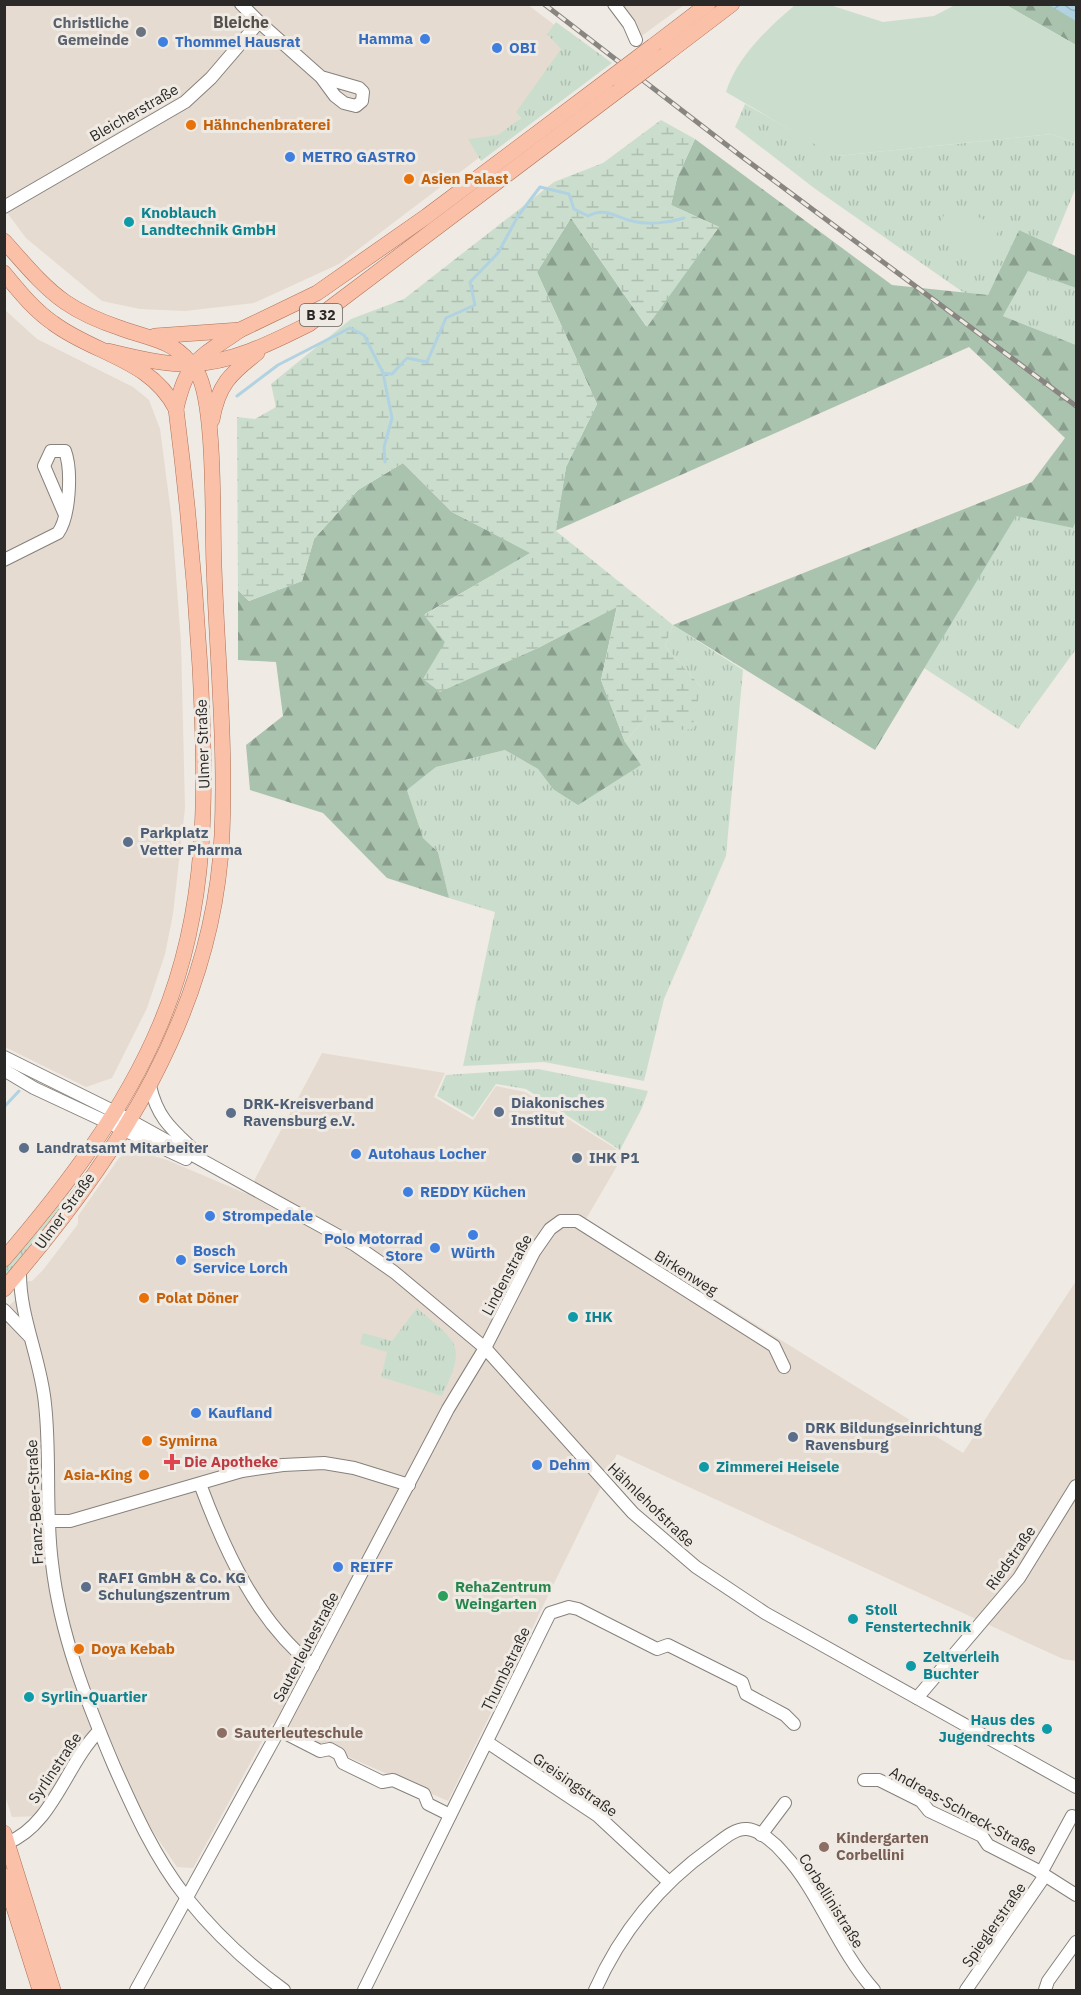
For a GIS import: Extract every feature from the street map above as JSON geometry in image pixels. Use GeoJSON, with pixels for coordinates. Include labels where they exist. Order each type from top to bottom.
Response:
{"type":"FeatureCollection","features":[{"type":"Feature","properties":{"kind":"main road","name":"B 32"},"geometry":{"type":"LineString","coordinates":[[659,51],[708,4]]}},
{"type":"Feature","properties":{"kind":"main road","name":"B 32"},"geometry":{"type":"LineString","coordinates":[[4,273],[31,305],[54,324],[108,351],[191,364],[236,355],[268,344],[309,324],[614,85],[659,51],[732,4]]}},
{"type":"Feature","properties":{"kind":"main road","name":"B 32"},"geometry":{"type":"LineString","coordinates":[[150,336],[181,336],[240,330],[317,293],[614,85]]}},
{"type":"Feature","properties":{"kind":"main road","name":"Ulmer Straße"},"geometry":{"type":"LineString","coordinates":[[4,241],[44,284],[66,303],[122,330],[150,336],[181,352],[199,376],[204,392],[210,434],[221,723],[222,837],[217,885],[192,987],[175,1035],[127,1126],[20,1271],[4,1289]]}},
{"type":"Feature","properties":{"kind":"main road"},"geometry":{"type":"LineString","coordinates":[[191,364],[240,330]]}},
{"type":"Feature","properties":{"kind":"main road"},"geometry":{"type":"LineString","coordinates":[[210,434],[216,400],[225,382],[236,369],[268,344]]}},
{"type":"Feature","properties":{"kind":"main road"},"geometry":{"type":"LineString","coordinates":[[108,351],[153,377],[167,392],[176,409]]}},
{"type":"Feature","properties":{"kind":"main road","name":"Ulmer Straße"},"geometry":{"type":"LineString","coordinates":[[4,1259],[111,1118],[160,1026],[176,983],[199,883],[204,836],[204,741],[195,589],[176,409],[181,385],[191,364]]}},
{"type":"Feature","properties":{"kind":"main road"},"geometry":{"type":"LineString","coordinates":[[6,1838],[53,1990]]}},
{"type":"Feature","properties":{"kind":"main road"},"geometry":{"type":"LineString","coordinates":[[4,1876],[40,1990]]}},
{"type":"Feature","properties":{"kind":"street"},"geometry":{"type":"LineString","coordinates":[[241,4],[321,77]]}},
{"type":"Feature","properties":{"kind":"street"},"geometry":{"type":"LineString","coordinates":[[614,4],[629,24],[636,40]]}},
{"type":"Feature","properties":{"kind":"street","name":"Bleicherstraße"},"geometry":{"type":"LineString","coordinates":[[4,207],[184,102],[211,78],[259,22]]}},
{"type":"Feature","properties":{"kind":"street"},"geometry":{"type":"LineString","coordinates":[[4,561],[58,533],[63,526],[65,515]]}},
{"type":"Feature","properties":{"kind":"street"},"geometry":{"type":"LineString","coordinates":[[4,1057],[111,1118],[209,1165]]}},
{"type":"Feature","properties":{"kind":"street"},"geometry":{"type":"LineString","coordinates":[[4,1070],[34,1088],[111,1118]]}},
{"type":"Feature","properties":{"kind":"street"},"geometry":{"type":"LineString","coordinates":[[150,1086],[155,1107],[162,1120],[209,1165]]}},
{"type":"Feature","properties":{"kind":"street","name":"Hähnlehofstraße"},"geometry":{"type":"LineString","coordinates":[[209,1165],[355,1245],[394,1272],[485,1348],[608,1486],[680,1555],[756,1608],[1077,1787]]}},
{"type":"Feature","properties":{"kind":"street","name":"Lindenstraße"},"geometry":{"type":"LineString","coordinates":[[485,1348],[534,1252],[549,1229],[561,1221]]}},
{"type":"Feature","properties":{"kind":"street","name":"Birkenweg"},"geometry":{"type":"LineString","coordinates":[[561,1221],[577,1221],[774,1346],[784,1366]]}},
{"type":"Feature","properties":{"kind":"street","name":"Franz-Beer-Straße"},"geometry":{"type":"LineString","coordinates":[[20,1271],[20,1288],[46,1406],[48,1521],[59,1610],[71,1656],[99,1731],[136,1817],[187,1899],[228,1944],[284,1990]]}},
{"type":"Feature","properties":{"kind":"street"},"geometry":{"type":"LineString","coordinates":[[4,1310],[32,1339]]}},
{"type":"Feature","properties":{"kind":"street","name":"Sauterleutestraße"},"geometry":{"type":"LineString","coordinates":[[140,1989],[448,1409],[485,1348]]}},
{"type":"Feature","properties":{"kind":"street"},"geometry":{"type":"LineString","coordinates":[[48,1521],[70,1521],[242,1471],[283,1465],[324,1463],[354,1467],[409,1485]]}},
{"type":"Feature","properties":{"kind":"street"},"geometry":{"type":"LineString","coordinates":[[200,1484],[223,1546],[235,1568],[274,1627],[313,1666]]}},
{"type":"Feature","properties":{"kind":"street","name":"Riedstraße"},"geometry":{"type":"LineString","coordinates":[[918,1698],[1019,1578],[1077,1486]]}},
{"type":"Feature","properties":{"kind":"street","name":"Thumbstraße"},"geometry":{"type":"LineString","coordinates":[[364,1990],[550,1613],[569,1607],[657,1649],[668,1645],[742,1682],[746,1694],[785,1715],[794,1724]]}},
{"type":"Feature","properties":{"kind":"street"},"geometry":{"type":"LineString","coordinates":[[279,1730],[320,1751],[330,1749],[339,1754],[343,1763],[382,1782],[393,1780],[424,1794],[428,1804],[450,1815]]}},
{"type":"Feature","properties":{"kind":"street","name":"Syrlinstraße"},"geometry":{"type":"LineString","coordinates":[[6,1838],[26,1834],[37,1822],[84,1746],[99,1731]]}},
{"type":"Feature","properties":{"kind":"street","name":"Greisingstraße"},"geometry":{"type":"LineString","coordinates":[[487,1743],[598,1816],[669,1882]]}},
{"type":"Feature","properties":{"kind":"street","name":"Andreas-Schreck-Straße"},"geometry":{"type":"LineString","coordinates":[[864,1780],[879,1780],[921,1801],[929,1811],[982,1836],[988,1845],[1042,1875]]}},
{"type":"Feature","properties":{"kind":"street"},"geometry":{"type":"LineString","coordinates":[[595,1990],[623,1937],[669,1882],[728,1836],[749,1829],[760,1835],[785,1803]]}},
{"type":"Feature","properties":{"kind":"street","name":"Spieglerstraße"},"geometry":{"type":"LineString","coordinates":[[966,1990],[1042,1875],[1072,1816]]}},
{"type":"Feature","properties":{"kind":"street","name":"Corbellinistraße"},"geometry":{"type":"LineString","coordinates":[[760,1835],[792,1862],[841,1946],[874,1990]]}},
{"type":"Feature","properties":{"kind":"street","name":"Spieglerstraße"},"geometry":{"type":"LineString","coordinates":[[1042,1875],[1077,1895]]}},
{"type":"Feature","properties":{"kind":"street"},"geometry":{"type":"LineString","coordinates":[[1045,1990],[1048,1981],[1077,1942]]}},
{"type":"Feature","properties":{"kind":"shaded area"},"geometry":{"type":"Polygon","coordinates":[[[5,5],[528,5],[577,42],[505,138],[339,264],[254,303],[185,311],[140,309],[102,301],[26,238],[5,210],[5,5]]]}},
{"type":"Feature","properties":{"kind":"shaded area"},"geometry":{"type":"Polygon","coordinates":[[[614,5],[684,5],[636,40],[614,5]]]}},
{"type":"Feature","properties":{"kind":"shaded area"},"geometry":{"type":"Polygon","coordinates":[[[4,309],[37,339],[133,387],[149,400],[160,429],[172,521],[181,643],[185,808],[173,914],[165,954],[147,1008],[112,1078],[86,1087],[5,1047],[4,309]]]}},
{"type":"Feature","properties":{"kind":"shaded area"},"geometry":{"type":"Polygon","coordinates":[[[322,1053],[445,1073],[434,1097],[473,1120],[496,1086],[525,1092],[624,1154],[586,1219],[963,1453],[1076,1281],[1076,1661],[1063,1659],[617,1454],[448,1801],[272,1723],[193,1868],[177,1867],[145,1820],[110,1738],[91,1730],[38,1816],[12,1817],[4,1793],[4,1311],[21,1294],[19,1288],[28,1281],[32,1281],[43,1270],[78,1224],[78,1216],[119,1158],[126,1153],[140,1152],[167,1160],[247,1194],[322,1053]]]}},
{"type":"Feature","properties":{"kind":"green space"},"geometry":{"type":"Polygon","coordinates":[[[795,5],[830,5],[883,22],[934,16],[955,5],[1006,5],[1076,45],[1076,144],[1052,134],[837,156],[828,152],[726,92],[738,67],[754,44],[795,5]]]}},
{"type":"Feature","properties":{"kind":"green space"},"geometry":{"type":"Polygon","coordinates":[[[1006,5],[1076,5],[1076,45],[1006,5]]]}},
{"type":"Feature","properties":{"kind":"green space"},"geometry":{"type":"Polygon","coordinates":[[[556,22],[612,63],[481,161],[468,139],[498,135],[521,118],[516,112],[561,49],[547,34],[556,22]]]}},
{"type":"Feature","properties":{"kind":"green space"},"geometry":{"type":"Polygon","coordinates":[[[745,104],[837,156],[1052,134],[1076,144],[1076,187],[1052,245],[1019,230],[988,295],[967,295],[814,188],[735,127],[745,104]]]}},
{"type":"Feature","properties":{"kind":"green space"},"geometry":{"type":"Polygon","coordinates":[[[661,120],[695,139],[677,178],[671,205],[719,227],[647,327],[571,218],[537,272],[597,404],[566,467],[556,531],[673,625],[665,646],[701,687],[692,729],[663,732],[647,716],[625,742],[601,680],[617,607],[540,647],[440,692],[423,679],[445,642],[424,615],[530,553],[452,512],[403,463],[358,490],[314,539],[302,581],[249,601],[238,590],[237,417],[255,419],[276,407],[271,384],[351,319],[404,299],[554,182],[603,163],[661,120]]]}},
{"type":"Feature","properties":{"kind":"green space"},"geometry":{"type":"Polygon","coordinates":[[[695,139],[892,285],[988,295],[1019,230],[1076,256],[1076,288],[1028,271],[1003,316],[1076,345],[1076,521],[1073,528],[1016,516],[875,750],[673,625],[1032,482],[1065,438],[969,347],[555,531],[566,467],[597,404],[537,272],[571,218],[646,326],[719,227],[671,205],[677,178],[695,139]]]}},
{"type":"Feature","properties":{"kind":"green space"},"geometry":{"type":"Polygon","coordinates":[[[949,204],[1000,227],[984,262],[933,239],[949,204]]]}},
{"type":"Feature","properties":{"kind":"green space"},"geometry":{"type":"Polygon","coordinates":[[[1028,271],[1076,288],[1076,345],[1003,316],[1028,271]]]}},
{"type":"Feature","properties":{"kind":"green space"},"geometry":{"type":"Polygon","coordinates":[[[403,463],[452,512],[531,553],[425,614],[445,642],[440,691],[540,647],[617,606],[601,680],[625,742],[641,765],[578,805],[553,789],[538,769],[505,750],[436,767],[407,790],[423,838],[438,852],[449,898],[387,878],[323,813],[250,790],[246,745],[283,716],[276,662],[238,660],[238,590],[249,601],[302,581],[314,539],[358,490],[403,463]]]}},
{"type":"Feature","properties":{"kind":"green space"},"geometry":{"type":"Polygon","coordinates":[[[1016,515],[1073,528],[1076,521],[1076,649],[1018,729],[924,668],[1016,515]]]}},
{"type":"Feature","properties":{"kind":"green space"},"geometry":{"type":"Polygon","coordinates":[[[673,625],[743,670],[726,856],[664,999],[644,1081],[544,1062],[463,1066],[495,912],[449,898],[438,852],[423,838],[407,790],[436,767],[505,750],[538,769],[553,789],[640,765],[625,742],[647,716],[701,687],[665,646],[673,625]]]}},
{"type":"Feature","properties":{"kind":"green space"},"geometry":{"type":"Polygon","coordinates":[[[538,1069],[648,1091],[642,1108],[620,1150],[526,1089],[496,1084],[473,1117],[437,1096],[446,1075],[538,1069]]]}},
{"type":"Feature","properties":{"kind":"green space"},"geometry":{"type":"Polygon","coordinates":[[[92,1155],[94,1157],[52,1218],[5,1277],[5,1268],[92,1155]]]}},
{"type":"Feature","properties":{"kind":"green space"},"geometry":{"type":"Polygon","coordinates":[[[417,1308],[449,1337],[454,1345],[455,1365],[442,1396],[381,1377],[387,1352],[360,1344],[363,1333],[392,1341],[417,1308]]]}},
{"type":"Feature","properties":{"kind":"water"},"geometry":{"type":"Polygon","coordinates":[[[1049,5],[1076,5],[1076,21],[1049,5]]]}},
{"type":"Feature","properties":{"kind":"waterway"},"geometry":{"type":"LineString","coordinates":[[237,396],[278,365],[350,328],[364,335],[383,373],[392,374],[407,358],[427,362],[446,318],[475,305],[470,282],[498,253],[518,216],[540,187],[569,194],[574,209],[588,216],[600,212],[632,221],[651,223],[684,218]]}},
{"type":"Feature","properties":{"kind":"waterway"},"geometry":{"type":"LineString","coordinates":[[383,373],[392,418],[384,447],[385,462]]}},
{"type":"Feature","properties":{"kind":"waterway"},"geometry":{"type":"LineString","coordinates":[[4,1107],[19,1091]]}},
{"type":"Feature","properties":{"kind":"railway"},"geometry":{"type":"LineString","coordinates":[[544,4],[741,156],[1076,406]]}},
{"type":"Feature","properties":{"kind":"place","name":"Christliche Gemeinde"},"geometry":{"type":"Point","coordinates":[141,32]}},
{"type":"Feature","properties":{"kind":"place","name":"Hamma"},"geometry":{"type":"Point","coordinates":[425,39]}},
{"type":"Feature","properties":{"kind":"place","name":"Thommel Hausrat"},"geometry":{"type":"Point","coordinates":[163,42]}},
{"type":"Feature","properties":{"kind":"place","name":"OBI"},"geometry":{"type":"Point","coordinates":[497,48]}},
{"type":"Feature","properties":{"kind":"place","name":"Hähnchenbraterei"},"geometry":{"type":"Point","coordinates":[191,125]}},
{"type":"Feature","properties":{"kind":"place","name":"METRO GASTRO"},"geometry":{"type":"Point","coordinates":[290,157]}},
{"type":"Feature","properties":{"kind":"place","name":"Asien Palast"},"geometry":{"type":"Point","coordinates":[409,179]}},
{"type":"Feature","properties":{"kind":"place","name":"Knoblauch Landtechnik GmbH"},"geometry":{"type":"Point","coordinates":[129,222]}},
{"type":"Feature","properties":{"kind":"place","name":"Parkplatz Vetter Pharma"},"geometry":{"type":"Point","coordinates":[128,842]}},
{"type":"Feature","properties":{"kind":"place","name":"Diakonisches Institut"},"geometry":{"type":"Point","coordinates":[499,1112]}},
{"type":"Feature","properties":{"kind":"place","name":"DRK-Kreisverband Ravensburg e.V."},"geometry":{"type":"Point","coordinates":[231,1113]}},
{"type":"Feature","properties":{"kind":"place","name":"Landratsamt Mitarbeiter"},"geometry":{"type":"Point","coordinates":[24,1148]}},
{"type":"Feature","properties":{"kind":"place","name":"Autohaus Locher"},"geometry":{"type":"Point","coordinates":[356,1154]}},
{"type":"Feature","properties":{"kind":"place","name":"IHK P1"},"geometry":{"type":"Point","coordinates":[577,1158]}},
{"type":"Feature","properties":{"kind":"place","name":"REDDY Küchen"},"geometry":{"type":"Point","coordinates":[408,1192]}},
{"type":"Feature","properties":{"kind":"place","name":"Strompedale"},"geometry":{"type":"Point","coordinates":[210,1216]}},
{"type":"Feature","properties":{"kind":"place","name":"Würth"},"geometry":{"type":"Point","coordinates":[473,1235]}},
{"type":"Feature","properties":{"kind":"place","name":"Polo Motorrad Store"},"geometry":{"type":"Point","coordinates":[435,1248]}},
{"type":"Feature","properties":{"kind":"place","name":"Bosch Service Lorch"},"geometry":{"type":"Point","coordinates":[181,1260]}},
{"type":"Feature","properties":{"kind":"place","name":"Polat Döner"},"geometry":{"type":"Point","coordinates":[144,1298]}},
{"type":"Feature","properties":{"kind":"place","name":"IHK"},"geometry":{"type":"Point","coordinates":[573,1317]}},
{"type":"Feature","properties":{"kind":"place","name":"Kaufland"},"geometry":{"type":"Point","coordinates":[196,1413]}},
{"type":"Feature","properties":{"kind":"place","name":"DRK Bildungseinrichtung Ravensburg"},"geometry":{"type":"Point","coordinates":[793,1437]}},
{"type":"Feature","properties":{"kind":"place","name":"Symirna"},"geometry":{"type":"Point","coordinates":[147,1441]}},
{"type":"Feature","properties":{"kind":"place","name":"Die Apotheke"},"geometry":{"type":"Point","coordinates":[172,1462]}},
{"type":"Feature","properties":{"kind":"place","name":"Dehm"},"geometry":{"type":"Point","coordinates":[537,1465]}},
{"type":"Feature","properties":{"kind":"place","name":"Zimmerei Heisele"},"geometry":{"type":"Point","coordinates":[704,1467]}},
{"type":"Feature","properties":{"kind":"place","name":"Asia-King"},"geometry":{"type":"Point","coordinates":[144,1475]}},
{"type":"Feature","properties":{"kind":"place","name":"REIFF"},"geometry":{"type":"Point","coordinates":[338,1567]}},
{"type":"Feature","properties":{"kind":"place","name":"RAFI GmbH & Co. KG Schulungszentrum"},"geometry":{"type":"Point","coordinates":[86,1587]}},
{"type":"Feature","properties":{"kind":"place","name":"RehaZentrum Weingarten"},"geometry":{"type":"Point","coordinates":[443,1596]}},
{"type":"Feature","properties":{"kind":"place","name":"Stoll Fenstertechnik"},"geometry":{"type":"Point","coordinates":[853,1619]}},
{"type":"Feature","properties":{"kind":"place","name":"Doya Kebab"},"geometry":{"type":"Point","coordinates":[79,1649]}},
{"type":"Feature","properties":{"kind":"place","name":"Zeltverleih Buchter"},"geometry":{"type":"Point","coordinates":[911,1666]}},
{"type":"Feature","properties":{"kind":"place","name":"Syrlin-Quartier"},"geometry":{"type":"Point","coordinates":[29,1697]}},
{"type":"Feature","properties":{"kind":"place","name":"Haus des Jugendrechts"},"geometry":{"type":"Point","coordinates":[1047,1729]}},
{"type":"Feature","properties":{"kind":"place","name":"Sauterleuteschule"},"geometry":{"type":"Point","coordinates":[222,1733]}},
{"type":"Feature","properties":{"kind":"place","name":"Kindergarten Corbellini"},"geometry":{"type":"Point","coordinates":[824,1847]}},
{"type":"Feature","properties":{"kind":"district","name":"Bleiche"},"geometry":{"type":"Point","coordinates":[241,22]}}]}
